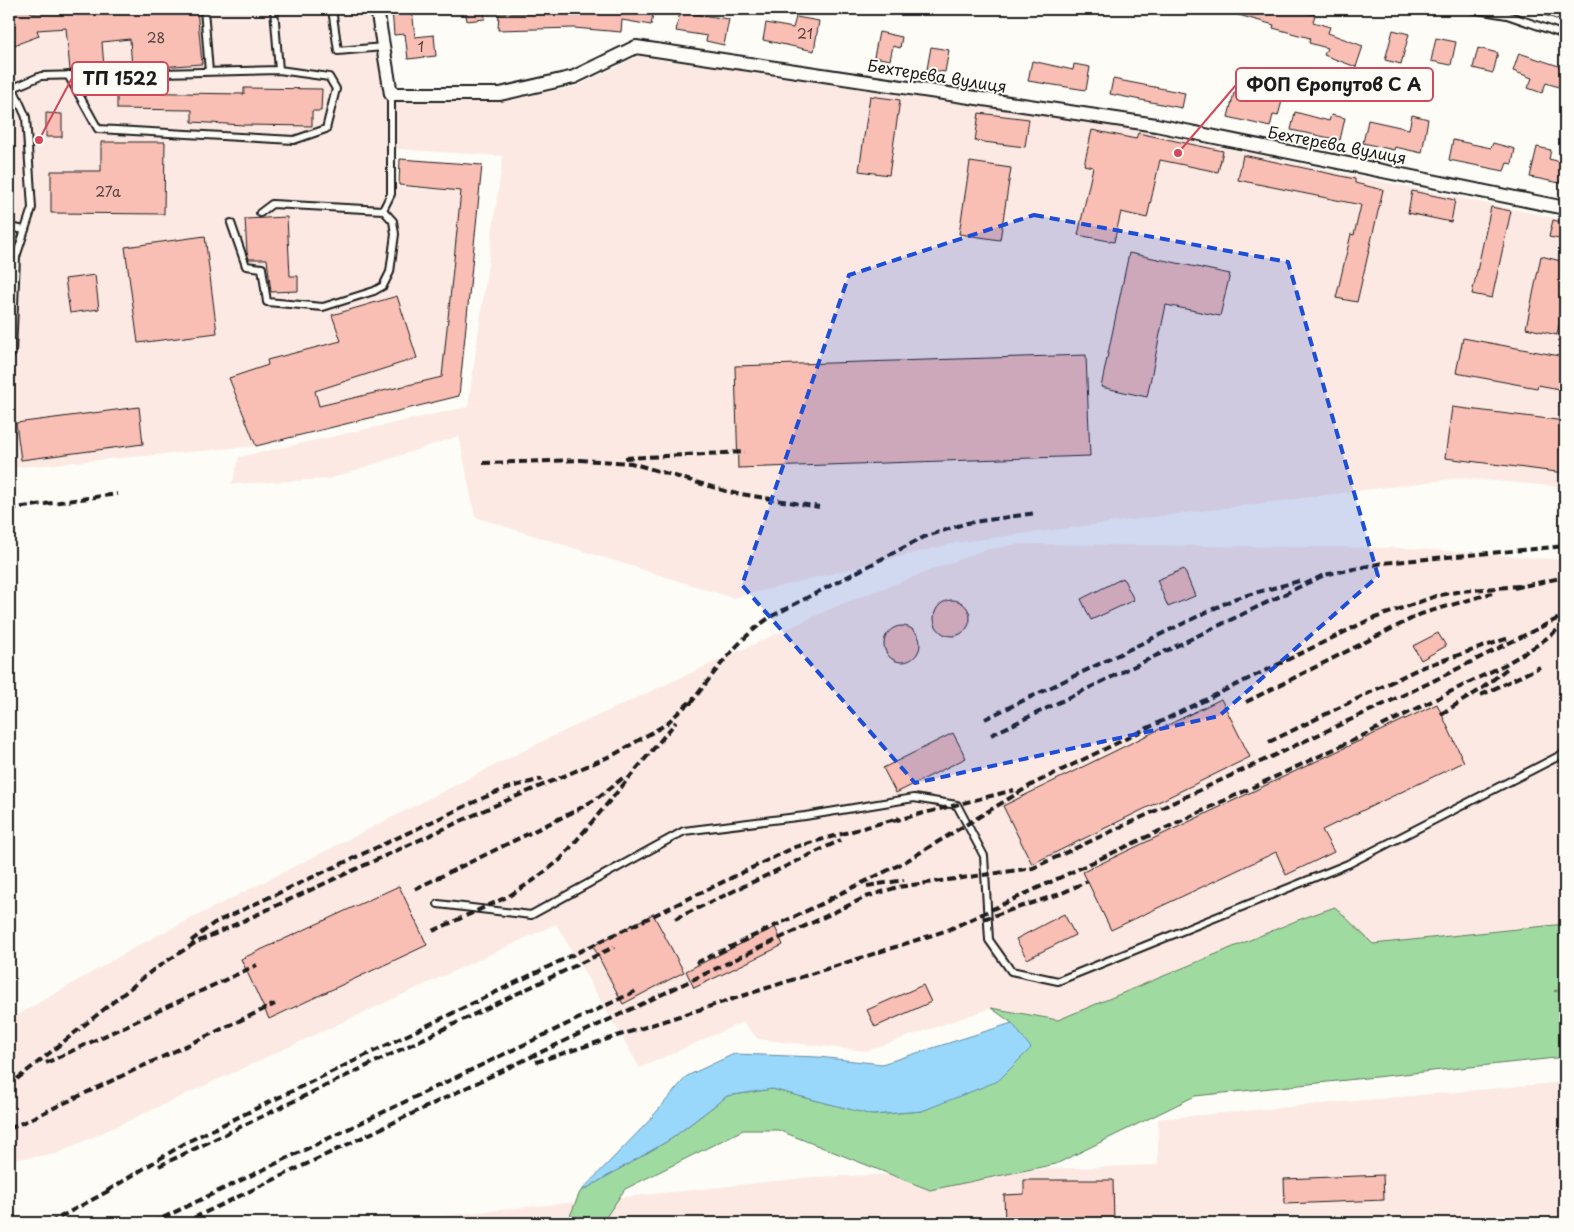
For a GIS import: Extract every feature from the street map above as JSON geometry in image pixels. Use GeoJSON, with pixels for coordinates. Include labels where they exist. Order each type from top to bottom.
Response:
{"type":"FeatureCollection","features":[{"type":"Feature","properties":{"kind":"street"},"geometry":{"type":"LineString","coordinates":[[377,9],[391,94]]}},
{"type":"Feature","properties":{"kind":"street","name":"Бехтерєва вулиця"},"geometry":{"type":"LineString","coordinates":[[391,94],[500,94],[574,77],[636,47],[1156,126],[1565,208]]}},
{"type":"Feature","properties":{"kind":"lane"},"geometry":{"type":"LineString","coordinates":[[204,9],[209,72]]}},
{"type":"Feature","properties":{"kind":"lane"},"geometry":{"type":"LineString","coordinates":[[274,9],[279,70]]}},
{"type":"Feature","properties":{"kind":"lane"},"geometry":{"type":"LineString","coordinates":[[332,9],[338,51],[383,47]]}},
{"type":"Feature","properties":{"kind":"lane"},"geometry":{"type":"LineString","coordinates":[[1471,9],[1507,15],[1565,35]]}},
{"type":"Feature","properties":{"kind":"lane"},"geometry":{"type":"LineString","coordinates":[[9,355],[12,353],[16,256],[32,208],[26,117],[11,87],[42,76],[68,75],[279,70],[329,77],[336,89],[326,129],[294,140],[98,129],[68,75]]}},
{"type":"Feature","properties":{"kind":"lane"},"geometry":{"type":"LineString","coordinates":[[383,210],[391,194],[391,94]]}},
{"type":"Feature","properties":{"kind":"lane"},"geometry":{"type":"LineString","coordinates":[[230,223],[246,266],[262,268],[267,302],[322,307],[374,291],[384,286],[390,272],[395,234],[393,221],[383,210],[272,204],[260,213]]}},
{"type":"Feature","properties":{"kind":"lane"},"geometry":{"type":"LineString","coordinates":[[9,227],[25,230]]}},
{"type":"Feature","properties":{"kind":"lane"},"geometry":{"type":"LineString","coordinates":[[438,904],[531,915],[684,831],[805,816],[914,798],[957,805],[984,856],[989,940],[1011,971],[1058,981],[1348,864],[1565,753]]}},
{"type":"Feature","properties":{"kind":"highlighted area"},"geometry":{"type":"Polygon","coordinates":[[[1034,215],[1288,262],[1378,576],[1219,716],[915,783],[742,585],[849,275],[1034,215]]]}},
{"type":"Feature","properties":{"kind":"shaded area"},"geometry":{"type":"Polygon","coordinates":[[[9,9],[381,9],[394,83],[394,104],[395,102],[503,101],[577,86],[639,56],[1139,130],[1565,220],[1565,487],[1459,478],[960,542],[733,598],[475,517],[459,436],[329,479],[232,484],[239,457],[468,407],[503,156],[395,149],[396,187],[461,191],[442,377],[274,416],[229,378],[256,446],[9,468],[9,9]]]}},
{"type":"Feature","properties":{"kind":"shaded area"},"geometry":{"type":"Polygon","coordinates":[[[1020,544],[1405,548],[1565,560],[1565,924],[1373,944],[1298,920],[1058,1020],[991,1008],[866,1051],[758,1039],[743,1022],[640,1068],[556,924],[56,1154],[9,1160],[9,1020],[143,943],[545,740],[837,606],[984,550],[1020,544]]]}},
{"type":"Feature","properties":{"kind":"shaded area"},"geometry":{"type":"Polygon","coordinates":[[[1565,1082],[1565,1223],[407,1223],[415,1219],[814,1177],[1158,1165],[1158,1119],[1565,1082]]]}},
{"type":"Feature","properties":{"kind":"green space"},"geometry":{"type":"Polygon","coordinates":[[[1335,907],[1373,944],[1565,924],[1565,988],[1554,991],[1565,993],[1565,1057],[1195,1096],[1056,1164],[930,1190],[778,1130],[743,1130],[625,1189],[602,1223],[567,1223],[580,1192],[671,1139],[727,1096],[772,1089],[873,1115],[922,1111],[1012,1023],[991,1008],[1058,1020],[1298,920],[1335,907]]]}},
{"type":"Feature","properties":{"kind":"water"},"geometry":{"type":"Polygon","coordinates":[[[1012,1023],[1031,1048],[998,1081],[922,1111],[872,1115],[772,1089],[727,1096],[671,1139],[580,1192],[647,1123],[687,1076],[734,1054],[818,1057],[882,1064],[1012,1023]]]}},
{"type":"Feature","properties":{"kind":"building"},"geometry":{"type":"Polygon","coordinates":[[[9,9],[29,9],[31,13],[58,12],[57,9],[111,9],[112,14],[197,9],[202,64],[132,69],[130,39],[102,42],[104,68],[70,70],[66,28],[37,30],[39,36],[9,47],[9,9]]]}},
{"type":"Feature","properties":{"kind":"building"},"geometry":{"type":"Polygon","coordinates":[[[392,9],[412,9],[415,37],[434,35],[436,56],[408,59],[405,34],[394,35],[392,9]]]}},
{"type":"Feature","properties":{"kind":"building"},"geometry":{"type":"Polygon","coordinates":[[[465,9],[484,9],[485,19],[467,21],[465,9]]]}},
{"type":"Feature","properties":{"kind":"building"},"geometry":{"type":"Polygon","coordinates":[[[581,9],[654,9],[651,25],[622,20],[621,32],[574,28],[498,30],[499,13],[581,14],[581,9]]]}},
{"type":"Feature","properties":{"kind":"building"},"geometry":{"type":"Polygon","coordinates":[[[1228,9],[1290,9],[1315,15],[1313,22],[1330,27],[1328,33],[1363,46],[1356,67],[1324,55],[1327,48],[1309,43],[1310,38],[1273,28],[1274,25],[1228,12],[1228,9]]]}},
{"type":"Feature","properties":{"kind":"building"},"geometry":{"type":"Polygon","coordinates":[[[680,12],[729,19],[724,45],[706,41],[707,36],[676,31],[680,12]]]}},
{"type":"Feature","properties":{"kind":"building"},"geometry":{"type":"Polygon","coordinates":[[[796,17],[819,21],[814,51],[763,40],[766,23],[793,28],[796,17]]]}},
{"type":"Feature","properties":{"kind":"building"},"geometry":{"type":"Polygon","coordinates":[[[1393,30],[1409,34],[1401,64],[1385,60],[1393,30]]]}},
{"type":"Feature","properties":{"kind":"building"},"geometry":{"type":"Polygon","coordinates":[[[879,32],[902,37],[900,48],[893,46],[890,60],[874,57],[879,32]]]}},
{"type":"Feature","properties":{"kind":"building"},"geometry":{"type":"Polygon","coordinates":[[[1436,38],[1456,42],[1451,65],[1431,61],[1436,38]]]}},
{"type":"Feature","properties":{"kind":"building"},"geometry":{"type":"Polygon","coordinates":[[[931,47],[949,50],[945,72],[927,69],[931,47]]]}},
{"type":"Feature","properties":{"kind":"building"},"geometry":{"type":"Polygon","coordinates":[[[1478,48],[1498,53],[1493,73],[1473,68],[1478,48]]]}},
{"type":"Feature","properties":{"kind":"building"},"geometry":{"type":"Polygon","coordinates":[[[1519,53],[1565,68],[1565,89],[1546,83],[1542,93],[1528,88],[1532,78],[1513,71],[1519,53]]]}},
{"type":"Feature","properties":{"kind":"building"},"geometry":{"type":"Polygon","coordinates":[[[1032,61],[1073,70],[1074,64],[1090,67],[1086,90],[1028,81],[1032,61]]]}},
{"type":"Feature","properties":{"kind":"building"},"geometry":{"type":"Polygon","coordinates":[[[1113,79],[1185,93],[1182,108],[1110,94],[1113,79]]]}},
{"type":"Feature","properties":{"kind":"building"},"geometry":{"type":"Polygon","coordinates":[[[244,88],[322,89],[321,111],[312,111],[312,126],[192,122],[192,110],[117,109],[117,92],[244,94],[244,88]]]}},
{"type":"Feature","properties":{"kind":"building"},"geometry":{"type":"Polygon","coordinates":[[[1263,92],[1283,97],[1278,116],[1273,115],[1270,127],[1228,117],[1234,93],[1261,100],[1263,92]]]}},
{"type":"Feature","properties":{"kind":"building"},"geometry":{"type":"Polygon","coordinates":[[[870,96],[900,100],[889,175],[859,171],[870,96]]]}},
{"type":"Feature","properties":{"kind":"building"},"geometry":{"type":"Polygon","coordinates":[[[1295,112],[1329,121],[1331,115],[1345,118],[1340,140],[1291,130],[1295,112]]]}},
{"type":"Feature","properties":{"kind":"building"},"geometry":{"type":"Polygon","coordinates":[[[46,113],[62,114],[62,137],[46,137],[46,113]]]}},
{"type":"Feature","properties":{"kind":"building"},"geometry":{"type":"Polygon","coordinates":[[[979,113],[1029,119],[1025,147],[975,141],[979,113]]]}},
{"type":"Feature","properties":{"kind":"building"},"geometry":{"type":"Polygon","coordinates":[[[1412,115],[1428,119],[1422,153],[1395,147],[1394,150],[1363,143],[1368,120],[1409,129],[1412,115]]]}},
{"type":"Feature","properties":{"kind":"building"},"geometry":{"type":"Polygon","coordinates":[[[1092,130],[1136,139],[1138,133],[1223,151],[1218,172],[1160,160],[1147,218],[1121,212],[1114,242],[1078,235],[1093,167],[1084,165],[1092,130]]]}},
{"type":"Feature","properties":{"kind":"building"},"geometry":{"type":"Polygon","coordinates":[[[1453,140],[1491,148],[1493,143],[1515,149],[1512,164],[1507,163],[1504,171],[1449,160],[1453,140]]]}},
{"type":"Feature","properties":{"kind":"building"},"geometry":{"type":"Polygon","coordinates":[[[101,142],[165,142],[164,214],[51,213],[51,171],[101,171],[101,142]]]}},
{"type":"Feature","properties":{"kind":"building"},"geometry":{"type":"Polygon","coordinates":[[[1537,147],[1551,150],[1549,159],[1565,163],[1565,184],[1530,177],[1537,147]]]}},
{"type":"Feature","properties":{"kind":"building"},"geometry":{"type":"Polygon","coordinates":[[[1243,155],[1355,179],[1355,183],[1383,190],[1357,302],[1336,298],[1351,234],[1354,235],[1361,205],[1238,180],[1243,155]]]}},
{"type":"Feature","properties":{"kind":"building"},"geometry":{"type":"Polygon","coordinates":[[[400,159],[482,165],[459,396],[256,446],[229,378],[268,365],[267,360],[341,341],[332,315],[397,296],[417,358],[315,391],[319,406],[442,377],[461,191],[399,185],[400,159]]]}},
{"type":"Feature","properties":{"kind":"building"},"geometry":{"type":"Polygon","coordinates":[[[970,162],[1011,168],[1000,240],[959,234],[970,162]]]}},
{"type":"Feature","properties":{"kind":"building"},"geometry":{"type":"Polygon","coordinates":[[[1412,191],[1455,200],[1451,222],[1408,213],[1412,191]]]}},
{"type":"Feature","properties":{"kind":"building"},"geometry":{"type":"Polygon","coordinates":[[[1491,207],[1511,211],[1492,298],[1472,294],[1491,207]]]}},
{"type":"Feature","properties":{"kind":"building"},"geometry":{"type":"Polygon","coordinates":[[[287,217],[290,276],[298,276],[298,291],[271,292],[267,259],[249,259],[245,219],[287,217]]]}},
{"type":"Feature","properties":{"kind":"building"},"geometry":{"type":"Polygon","coordinates":[[[1553,220],[1565,223],[1565,240],[1549,237],[1553,220]]]}},
{"type":"Feature","properties":{"kind":"building"},"geometry":{"type":"Polygon","coordinates":[[[205,236],[217,333],[138,343],[125,247],[205,236]]]}},
{"type":"Feature","properties":{"kind":"building"},"geometry":{"type":"Polygon","coordinates":[[[1129,253],[1230,274],[1220,316],[1166,305],[1147,397],[1101,387],[1129,253]]]}},
{"type":"Feature","properties":{"kind":"building"},"geometry":{"type":"Polygon","coordinates":[[[1541,256],[1565,262],[1565,296],[1557,335],[1526,328],[1541,256]]]}},
{"type":"Feature","properties":{"kind":"building"},"geometry":{"type":"Polygon","coordinates":[[[95,275],[99,309],[70,313],[65,279],[95,275]]]}},
{"type":"Feature","properties":{"kind":"building"},"geometry":{"type":"Polygon","coordinates":[[[1463,338],[1565,357],[1565,390],[1538,385],[1537,388],[1456,373],[1463,338]]]}},
{"type":"Feature","properties":{"kind":"building"},"geometry":{"type":"Polygon","coordinates":[[[1086,355],[1090,456],[738,468],[735,366],[1086,355]]]}},
{"type":"Feature","properties":{"kind":"building"},"geometry":{"type":"Polygon","coordinates":[[[139,407],[143,444],[21,460],[16,423],[139,407]]]}},
{"type":"Feature","properties":{"kind":"building"},"geometry":{"type":"Polygon","coordinates":[[[1452,407],[1565,421],[1565,473],[1445,458],[1452,407]]]}},
{"type":"Feature","properties":{"kind":"building"},"geometry":{"type":"Polygon","coordinates":[[[1184,569],[1195,596],[1168,607],[1157,580],[1184,569]]]}},
{"type":"Feature","properties":{"kind":"building"},"geometry":{"type":"Polygon","coordinates":[[[1123,578],[1134,600],[1091,620],[1081,599],[1123,578]]]}},
{"type":"Feature","properties":{"kind":"building"},"geometry":{"type":"Polygon","coordinates":[[[952,600],[965,605],[970,618],[965,631],[952,636],[939,631],[934,618],[939,605],[952,600]]]}},
{"type":"Feature","properties":{"kind":"building"},"geometry":{"type":"Polygon","coordinates":[[[902,626],[915,631],[920,644],[915,657],[902,662],[889,657],[884,644],[889,631],[902,626]]]}},
{"type":"Feature","properties":{"kind":"building"},"geometry":{"type":"Polygon","coordinates":[[[1438,633],[1446,646],[1421,660],[1413,646],[1438,633]]]}},
{"type":"Feature","properties":{"kind":"building"},"geometry":{"type":"Polygon","coordinates":[[[1221,699],[1250,757],[1032,864],[1003,806],[1221,699]]]}},
{"type":"Feature","properties":{"kind":"building"},"geometry":{"type":"Polygon","coordinates":[[[1437,704],[1464,762],[1322,830],[1334,852],[1286,875],[1276,852],[1111,930],[1083,872],[1437,704]]]}},
{"type":"Feature","properties":{"kind":"building"},"geometry":{"type":"Polygon","coordinates":[[[953,733],[966,758],[896,793],[883,768],[953,733]]]}},
{"type":"Feature","properties":{"kind":"building"},"geometry":{"type":"Polygon","coordinates":[[[399,886],[427,945],[269,1019],[241,959],[399,886]]]}},
{"type":"Feature","properties":{"kind":"building"},"geometry":{"type":"Polygon","coordinates":[[[653,914],[684,972],[623,1004],[593,946],[653,914]]]}},
{"type":"Feature","properties":{"kind":"building"},"geometry":{"type":"Polygon","coordinates":[[[1064,914],[1075,935],[1027,959],[1016,939],[1064,914]]]}},
{"type":"Feature","properties":{"kind":"building"},"geometry":{"type":"Polygon","coordinates":[[[775,927],[783,945],[694,988],[686,971],[775,927]]]}},
{"type":"Feature","properties":{"kind":"building"},"geometry":{"type":"Polygon","coordinates":[[[923,985],[931,1002],[875,1027],[867,1010],[923,985]]]}},
{"type":"Feature","properties":{"kind":"building"},"geometry":{"type":"Polygon","coordinates":[[[1383,1175],[1384,1200],[1285,1204],[1284,1179],[1383,1175]]]}},
{"type":"Feature","properties":{"kind":"building"},"geometry":{"type":"Polygon","coordinates":[[[1024,1180],[1113,1180],[1114,1223],[1005,1223],[1004,1195],[1024,1194],[1024,1180]]]}},
{"type":"Feature","properties":{"kind":"tram line"},"geometry":{"type":"LineString","coordinates":[[1526,9],[1565,22]]}},
{"type":"Feature","properties":{"kind":"tram line"},"geometry":{"type":"LineString","coordinates":[[1554,9],[1565,12]]}},
{"type":"Feature","properties":{"kind":"railway"},"geometry":{"type":"LineString","coordinates":[[625,458],[745,452]]}},
{"type":"Feature","properties":{"kind":"railway"},"geometry":{"type":"LineString","coordinates":[[483,463],[580,460],[631,463],[729,492],[819,507]]}},
{"type":"Feature","properties":{"kind":"railway"},"geometry":{"type":"LineString","coordinates":[[9,509],[117,494]]}},
{"type":"Feature","properties":{"kind":"railway"},"geometry":{"type":"LineString","coordinates":[[690,704],[738,645],[772,616],[924,537],[967,523],[1036,513]]}},
{"type":"Feature","properties":{"kind":"railway"},"geometry":{"type":"LineString","coordinates":[[991,735],[1324,575],[1383,563],[1565,546]]}},
{"type":"Feature","properties":{"kind":"railway"},"geometry":{"type":"LineString","coordinates":[[1514,588],[1565,577]]}},
{"type":"Feature","properties":{"kind":"railway"},"geometry":{"type":"LineString","coordinates":[[985,719],[1236,598],[1299,581]]}},
{"type":"Feature","properties":{"kind":"railway"},"geometry":{"type":"LineString","coordinates":[[829,899],[903,863],[1033,784],[1369,620],[1436,596],[1461,591],[1519,586]]}},
{"type":"Feature","properties":{"kind":"railway"},"geometry":{"type":"LineString","coordinates":[[1246,702],[1421,614],[1492,593]]}},
{"type":"Feature","properties":{"kind":"railway"},"geometry":{"type":"LineString","coordinates":[[183,1223],[866,897],[898,887],[1033,868],[1427,684],[1565,615]]}},
{"type":"Feature","properties":{"kind":"railway"},"geometry":{"type":"LineString","coordinates":[[536,1062],[948,930],[1358,738],[1506,664],[1539,644],[1565,624]]}},
{"type":"Feature","properties":{"kind":"railway"},"geometry":{"type":"LineString","coordinates":[[1269,742],[1420,668],[1509,638]]}},
{"type":"Feature","properties":{"kind":"railway"},"geometry":{"type":"LineString","coordinates":[[1441,714],[1480,690],[1509,667]]}},
{"type":"Feature","properties":{"kind":"railway"},"geometry":{"type":"LineString","coordinates":[[1481,695],[1540,667]]}},
{"type":"Feature","properties":{"kind":"railway"},"geometry":{"type":"LineString","coordinates":[[17,1079],[153,970],[195,943],[487,809],[615,754],[665,725],[694,698]]}},
{"type":"Feature","properties":{"kind":"railway"},"geometry":{"type":"LineString","coordinates":[[433,931],[509,896],[560,860],[676,722]]}},
{"type":"Feature","properties":{"kind":"railway"},"geometry":{"type":"LineString","coordinates":[[415,889],[577,810],[596,799],[624,777]]}},
{"type":"Feature","properties":{"kind":"railway"},"geometry":{"type":"LineString","coordinates":[[191,941],[214,923],[483,798],[507,788],[542,779]]}},
{"type":"Feature","properties":{"kind":"railway"},"geometry":{"type":"LineString","coordinates":[[893,821],[1014,790]]}},
{"type":"Feature","properties":{"kind":"railway"},"geometry":{"type":"LineString","coordinates":[[107,1191],[187,1142],[795,847],[899,818]]}},
{"type":"Feature","properties":{"kind":"railway"},"geometry":{"type":"LineString","coordinates":[[675,919],[841,840]]}},
{"type":"Feature","properties":{"kind":"railway"},"geometry":{"type":"LineString","coordinates":[[867,886],[904,880]]}},
{"type":"Feature","properties":{"kind":"railway"},"geometry":{"type":"LineString","coordinates":[[983,919],[1060,894],[1088,881]]}},
{"type":"Feature","properties":{"kind":"railway"},"geometry":{"type":"LineString","coordinates":[[696,963],[836,897]]}},
{"type":"Feature","properties":{"kind":"railway"},"geometry":{"type":"LineString","coordinates":[[159,1166],[614,947]]}},
{"type":"Feature","properties":{"kind":"railway"},"geometry":{"type":"LineString","coordinates":[[46,1063],[257,965]]}},
{"type":"Feature","properties":{"kind":"railway"},"geometry":{"type":"LineString","coordinates":[[152,1223],[636,991]]}},
{"type":"Feature","properties":{"kind":"railway"},"geometry":{"type":"LineString","coordinates":[[9,1129],[275,1004]]}},
{"type":"Feature","properties":{"kind":"railway"},"geometry":{"type":"LineString","coordinates":[[49,1223],[112,1189]]}},
{"type":"Feature","properties":{"kind":"place","name":"ТП 1522"},"geometry":{"type":"Point","coordinates":[39,140]}},
{"type":"Feature","properties":{"kind":"place","name":"ФОП Єропутов С А"},"geometry":{"type":"Point","coordinates":[1178,153]}}]}
